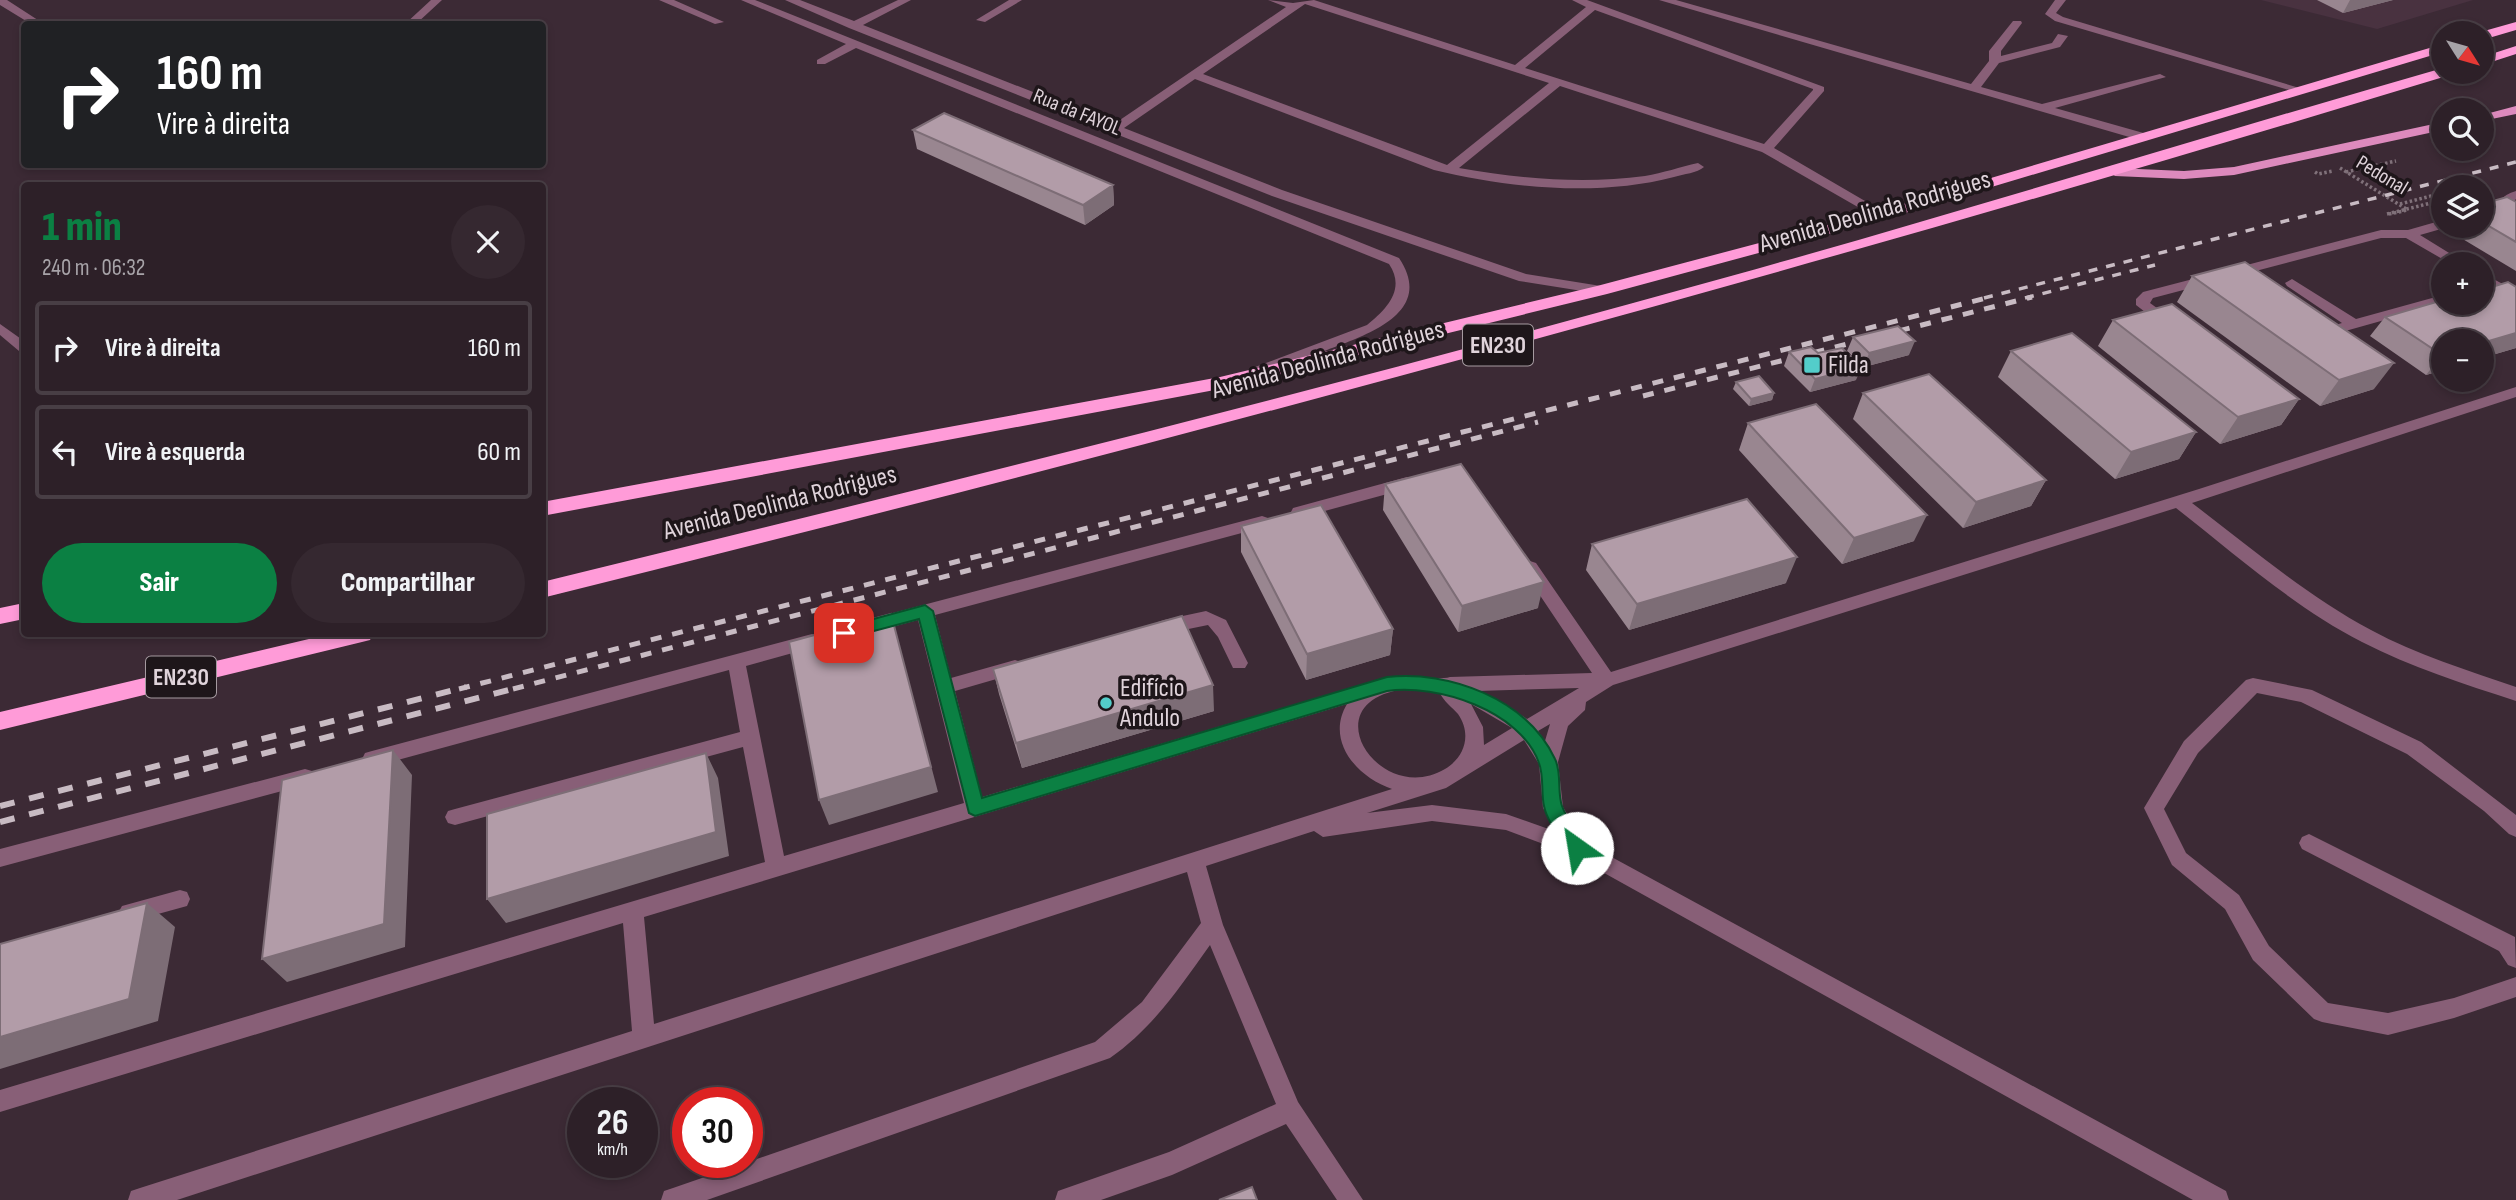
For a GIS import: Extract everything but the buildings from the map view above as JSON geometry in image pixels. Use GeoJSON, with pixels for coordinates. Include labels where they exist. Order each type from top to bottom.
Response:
{"type":"FeatureCollection","features":[{"type":"Feature","properties":{"kind":"highway"},"geometry":{"type":"LineString","coordinates":[[2494,32],[2516,26]]}},
{"type":"Feature","properties":{"kind":"highway"},"geometry":{"type":"LineString","coordinates":[[2494,57],[2516,50]]}},
{"type":"Feature","properties":{"kind":"highway","name":"Avenida Deolinda Rodrigues"},"geometry":{"type":"LineString","coordinates":[[546,508],[1220,383],[1601,290],[1882,215],[2431,52]]}},
{"type":"Feature","properties":{"kind":"highway","name":"Avenida Deolinda Rodrigues"},"geometry":{"type":"LineString","coordinates":[[546,589],[878,508],[1620,314],[2115,172],[2431,76]]}},
{"type":"Feature","properties":{"kind":"highway"},"geometry":{"type":"LineString","coordinates":[[0,616],[21,612]]}},
{"type":"Feature","properties":{"kind":"highway","name":"EN230"},"geometry":{"type":"LineString","coordinates":[[0,721],[350,637]]}},
{"type":"Feature","properties":{"kind":"main road"},"geometry":{"type":"LineString","coordinates":[[2494,115],[2516,110]]}},
{"type":"Feature","properties":{"kind":"main road"},"geometry":{"type":"LineString","coordinates":[[2115,172],[2185,175],[2234,171],[2431,129]]}},
{"type":"Feature","properties":{"kind":"street"},"geometry":{"type":"LineString","coordinates":[[0,0],[33,21]]}},
{"type":"Feature","properties":{"kind":"street"},"geometry":{"type":"LineString","coordinates":[[413,21],[437,0]]}},
{"type":"Feature","properties":{"kind":"street"},"geometry":{"type":"LineString","coordinates":[[664,0],[719,22]]}},
{"type":"Feature","properties":{"kind":"street","name":"Rua da FAYOL"},"geometry":{"type":"LineString","coordinates":[[746,0],[1394,261],[1401,269],[1405,285],[1400,302],[1387,317],[1372,328],[1220,383]]}},
{"type":"Feature","properties":{"kind":"street","name":"Rua da FAYOL"},"geometry":{"type":"LineString","coordinates":[[789,0],[1277,193],[1524,278],[1601,290]]}},
{"type":"Feature","properties":{"kind":"street"},"geometry":{"type":"LineString","coordinates":[[853,26],[906,0]]}},
{"type":"Feature","properties":{"kind":"street"},"geometry":{"type":"LineString","coordinates":[[981,20],[1017,0]]}},
{"type":"Feature","properties":{"kind":"street"},"geometry":{"type":"LineString","coordinates":[[1273,0],[1300,2],[1766,149],[1882,215]]}},
{"type":"Feature","properties":{"kind":"street"},"geometry":{"type":"LineString","coordinates":[[1577,0],[1817,87],[1819,89],[1766,149]]}},
{"type":"Feature","properties":{"kind":"street"},"geometry":{"type":"LineString","coordinates":[[1664,0],[2143,137]]}},
{"type":"Feature","properties":{"kind":"street"},"geometry":{"type":"LineString","coordinates":[[2061,0],[2050,14],[2059,19],[2300,90]]}},
{"type":"Feature","properties":{"kind":"street"},"geometry":{"type":"LineString","coordinates":[[1115,129],[1300,2]]}},
{"type":"Feature","properties":{"kind":"street"},"geometry":{"type":"LineString","coordinates":[[1517,69],[1594,6]]}},
{"type":"Feature","properties":{"kind":"street"},"geometry":{"type":"LineString","coordinates":[[1995,61],[1995,51],[2017,23]]}},
{"type":"Feature","properties":{"kind":"street"},"geometry":{"type":"LineString","coordinates":[[1973,89],[1995,61],[2056,45],[2062,36]]}},
{"type":"Feature","properties":{"kind":"street"},"geometry":{"type":"LineString","coordinates":[[821,62],[856,44]]}},
{"type":"Feature","properties":{"kind":"street"},"geometry":{"type":"LineString","coordinates":[[1194,75],[1450,169],[1532,182],[1582,183],[1643,180],[1698,167]]}},
{"type":"Feature","properties":{"kind":"street"},"geometry":{"type":"LineString","coordinates":[[2040,108],[2160,76]]}},
{"type":"Feature","properties":{"kind":"street"},"geometry":{"type":"LineString","coordinates":[[1450,169],[1558,82]]}},
{"type":"Feature","properties":{"kind":"street"},"geometry":{"type":"LineString","coordinates":[[2494,209],[2502,206],[2508,197],[2516,195]]}},
{"type":"Feature","properties":{"kind":"street"},"geometry":{"type":"LineString","coordinates":[[2502,206],[2516,214]]}},
{"type":"Feature","properties":{"kind":"street"},"geometry":{"type":"LineString","coordinates":[[2176,328],[2143,305],[2143,299],[2148,295],[2382,234],[2409,234],[2431,228]]}},
{"type":"Feature","properties":{"kind":"street"},"geometry":{"type":"LineString","coordinates":[[2409,234],[2440,252]]}},
{"type":"Feature","properties":{"kind":"street"},"geometry":{"type":"LineString","coordinates":[[2292,283],[2353,324]]}},
{"type":"Feature","properties":{"kind":"street"},"geometry":{"type":"LineString","coordinates":[[2494,287],[2516,297]]}},
{"type":"Feature","properties":{"kind":"street"},"geometry":{"type":"LineString","coordinates":[[2324,332],[2431,302]]}},
{"type":"Feature","properties":{"kind":"street"},"geometry":{"type":"LineString","coordinates":[[0,328],[21,346]]}},
{"type":"Feature","properties":{"kind":"street"},"geometry":{"type":"LineString","coordinates":[[140,1200],[1448,777],[1607,680],[2516,392]]}},
{"type":"Feature","properties":{"kind":"street"},"geometry":{"type":"LineString","coordinates":[[858,629],[1428,477]]}},
{"type":"Feature","properties":{"kind":"street"},"geometry":{"type":"LineString","coordinates":[[2178,501],[2282,581],[2348,626],[2447,670],[2516,694]]}},
{"type":"Feature","properties":{"kind":"street"},"geometry":{"type":"LineString","coordinates":[[1523,556],[1607,680]]}},
{"type":"Feature","properties":{"kind":"street"},"geometry":{"type":"LineString","coordinates":[[925,611],[975,808]]}},
{"type":"Feature","properties":{"kind":"street"},"geometry":{"type":"LineString","coordinates":[[1150,631],[1202,617],[1213,618],[1221,625],[1239,663]]}},
{"type":"Feature","properties":{"kind":"street"},"geometry":{"type":"LineString","coordinates":[[348,765],[831,636]]}},
{"type":"Feature","properties":{"kind":"street"},"geometry":{"type":"LineString","coordinates":[[736,662],[776,867]]}},
{"type":"Feature","properties":{"kind":"street"},"geometry":{"type":"LineString","coordinates":[[944,687],[1034,662]]}},
{"type":"Feature","properties":{"kind":"street"},"geometry":{"type":"LineString","coordinates":[[1429,684],[1607,680]]}},
{"type":"Feature","properties":{"kind":"street"},"geometry":{"type":"LineString","coordinates":[[1577,848],[1553,808],[1548,762],[1560,722],[1607,680]]}},
{"type":"Feature","properties":{"kind":"street"},"geometry":{"type":"LineString","coordinates":[[0,1101],[1387,684],[1408,681],[1429,684],[1465,693],[1499,708],[1525,728],[1548,762]]}},
{"type":"Feature","properties":{"kind":"street"},"geometry":{"type":"LineString","coordinates":[[1387,684],[1363,697],[1349,717],[1348,733],[1352,750],[1363,764],[1378,776],[1408,784],[1448,777],[1471,758],[1476,740],[1474,723],[1464,706],[1449,693],[1429,684]]}},
{"type":"Feature","properties":{"kind":"street"},"geometry":{"type":"LineString","coordinates":[[2516,828],[2491,805],[2414,748],[2305,695],[2253,685],[2191,747],[2154,808],[2179,859],[2232,902],[2261,953],[2322,1012],[2388,1024],[2454,1008],[2516,987]]}},
{"type":"Feature","properties":{"kind":"street"},"geometry":{"type":"LineString","coordinates":[[456,817],[751,737]]}},
{"type":"Feature","properties":{"kind":"street"},"geometry":{"type":"LineString","coordinates":[[0,858],[321,772]]}},
{"type":"Feature","properties":{"kind":"street"},"geometry":{"type":"LineString","coordinates":[[1276,834],[1432,813],[1506,822],[1577,848],[2217,1200]]}},
{"type":"Feature","properties":{"kind":"street"},"geometry":{"type":"LineString","coordinates":[[2309,843],[2507,944],[2516,958]]}},
{"type":"Feature","properties":{"kind":"street"},"geometry":{"type":"LineString","coordinates":[[1194,860],[1212,925],[1290,1110],[1351,1200]]}},
{"type":"Feature","properties":{"kind":"street"},"geometry":{"type":"LineString","coordinates":[[103,920],[180,899]]}},
{"type":"Feature","properties":{"kind":"street"},"geometry":{"type":"LineString","coordinates":[[634,911],[644,1038]]}},
{"type":"Feature","properties":{"kind":"street"},"geometry":{"type":"LineString","coordinates":[[673,1200],[1102,1050],[1121,1038],[1139,1021],[1212,925]]}},
{"type":"Feature","properties":{"kind":"street"},"geometry":{"type":"LineString","coordinates":[[1067,1200],[1172,1163],[1290,1110]]}},
{"type":"Feature","properties":{"kind":"path"},"geometry":{"type":"LineString","coordinates":[[2346,172],[2396,161]]}},
{"type":"Feature","properties":{"kind":"path","name":"Pedonal"},"geometry":{"type":"LineString","coordinates":[[2340,168],[2399,204],[2408,210],[2383,215],[2390,220],[2442,206],[2435,202],[2378,216]]}},
{"type":"Feature","properties":{"kind":"path"},"geometry":{"type":"LineString","coordinates":[[2399,204],[2431,196]]}},
{"type":"Feature","properties":{"kind":"shaded area"},"geometry":{"type":"Polygon","coordinates":[[[2261,0],[2473,0],[2377,29],[2261,0]]]}},
{"type":"Feature","properties":{"kind":"railway"},"geometry":{"type":"LineString","coordinates":[[1984,298],[2516,162]]}},
{"type":"Feature","properties":{"kind":"railway"},"geometry":{"type":"LineString","coordinates":[[2025,298],[2155,265]]}},
{"type":"Feature","properties":{"kind":"railway"},"geometry":{"type":"LineString","coordinates":[[459,689],[1990,297]]}},
{"type":"Feature","properties":{"kind":"railway"},"geometry":{"type":"LineString","coordinates":[[1643,396],[2032,297]]}},
{"type":"Feature","properties":{"kind":"railway"},"geometry":{"type":"LineString","coordinates":[[513,689],[1538,422]]}},
{"type":"Feature","properties":{"kind":"railway"},"geometry":{"type":"LineString","coordinates":[[0,806],[466,687]]}},
{"type":"Feature","properties":{"kind":"railway"},"geometry":{"type":"LineString","coordinates":[[0,822],[520,687]]}},
{"type":"Feature","properties":{"kind":"place","name":"Filda"},"geometry":{"type":"Point","coordinates":[1812,365]}},
{"type":"Feature","properties":{"kind":"place","name":"Edifício Andulo"},"geometry":{"type":"Point","coordinates":[1106,703]}},
{"type":"Feature","properties":{"kind":"route"},"geometry":{"type":"LineString","coordinates":[[844,633],[925,611],[975,808],[1387,684],[1408,681],[1465,693],[1499,708],[1525,728],[1548,762],[1553,808],[1577,848]]}}]}
